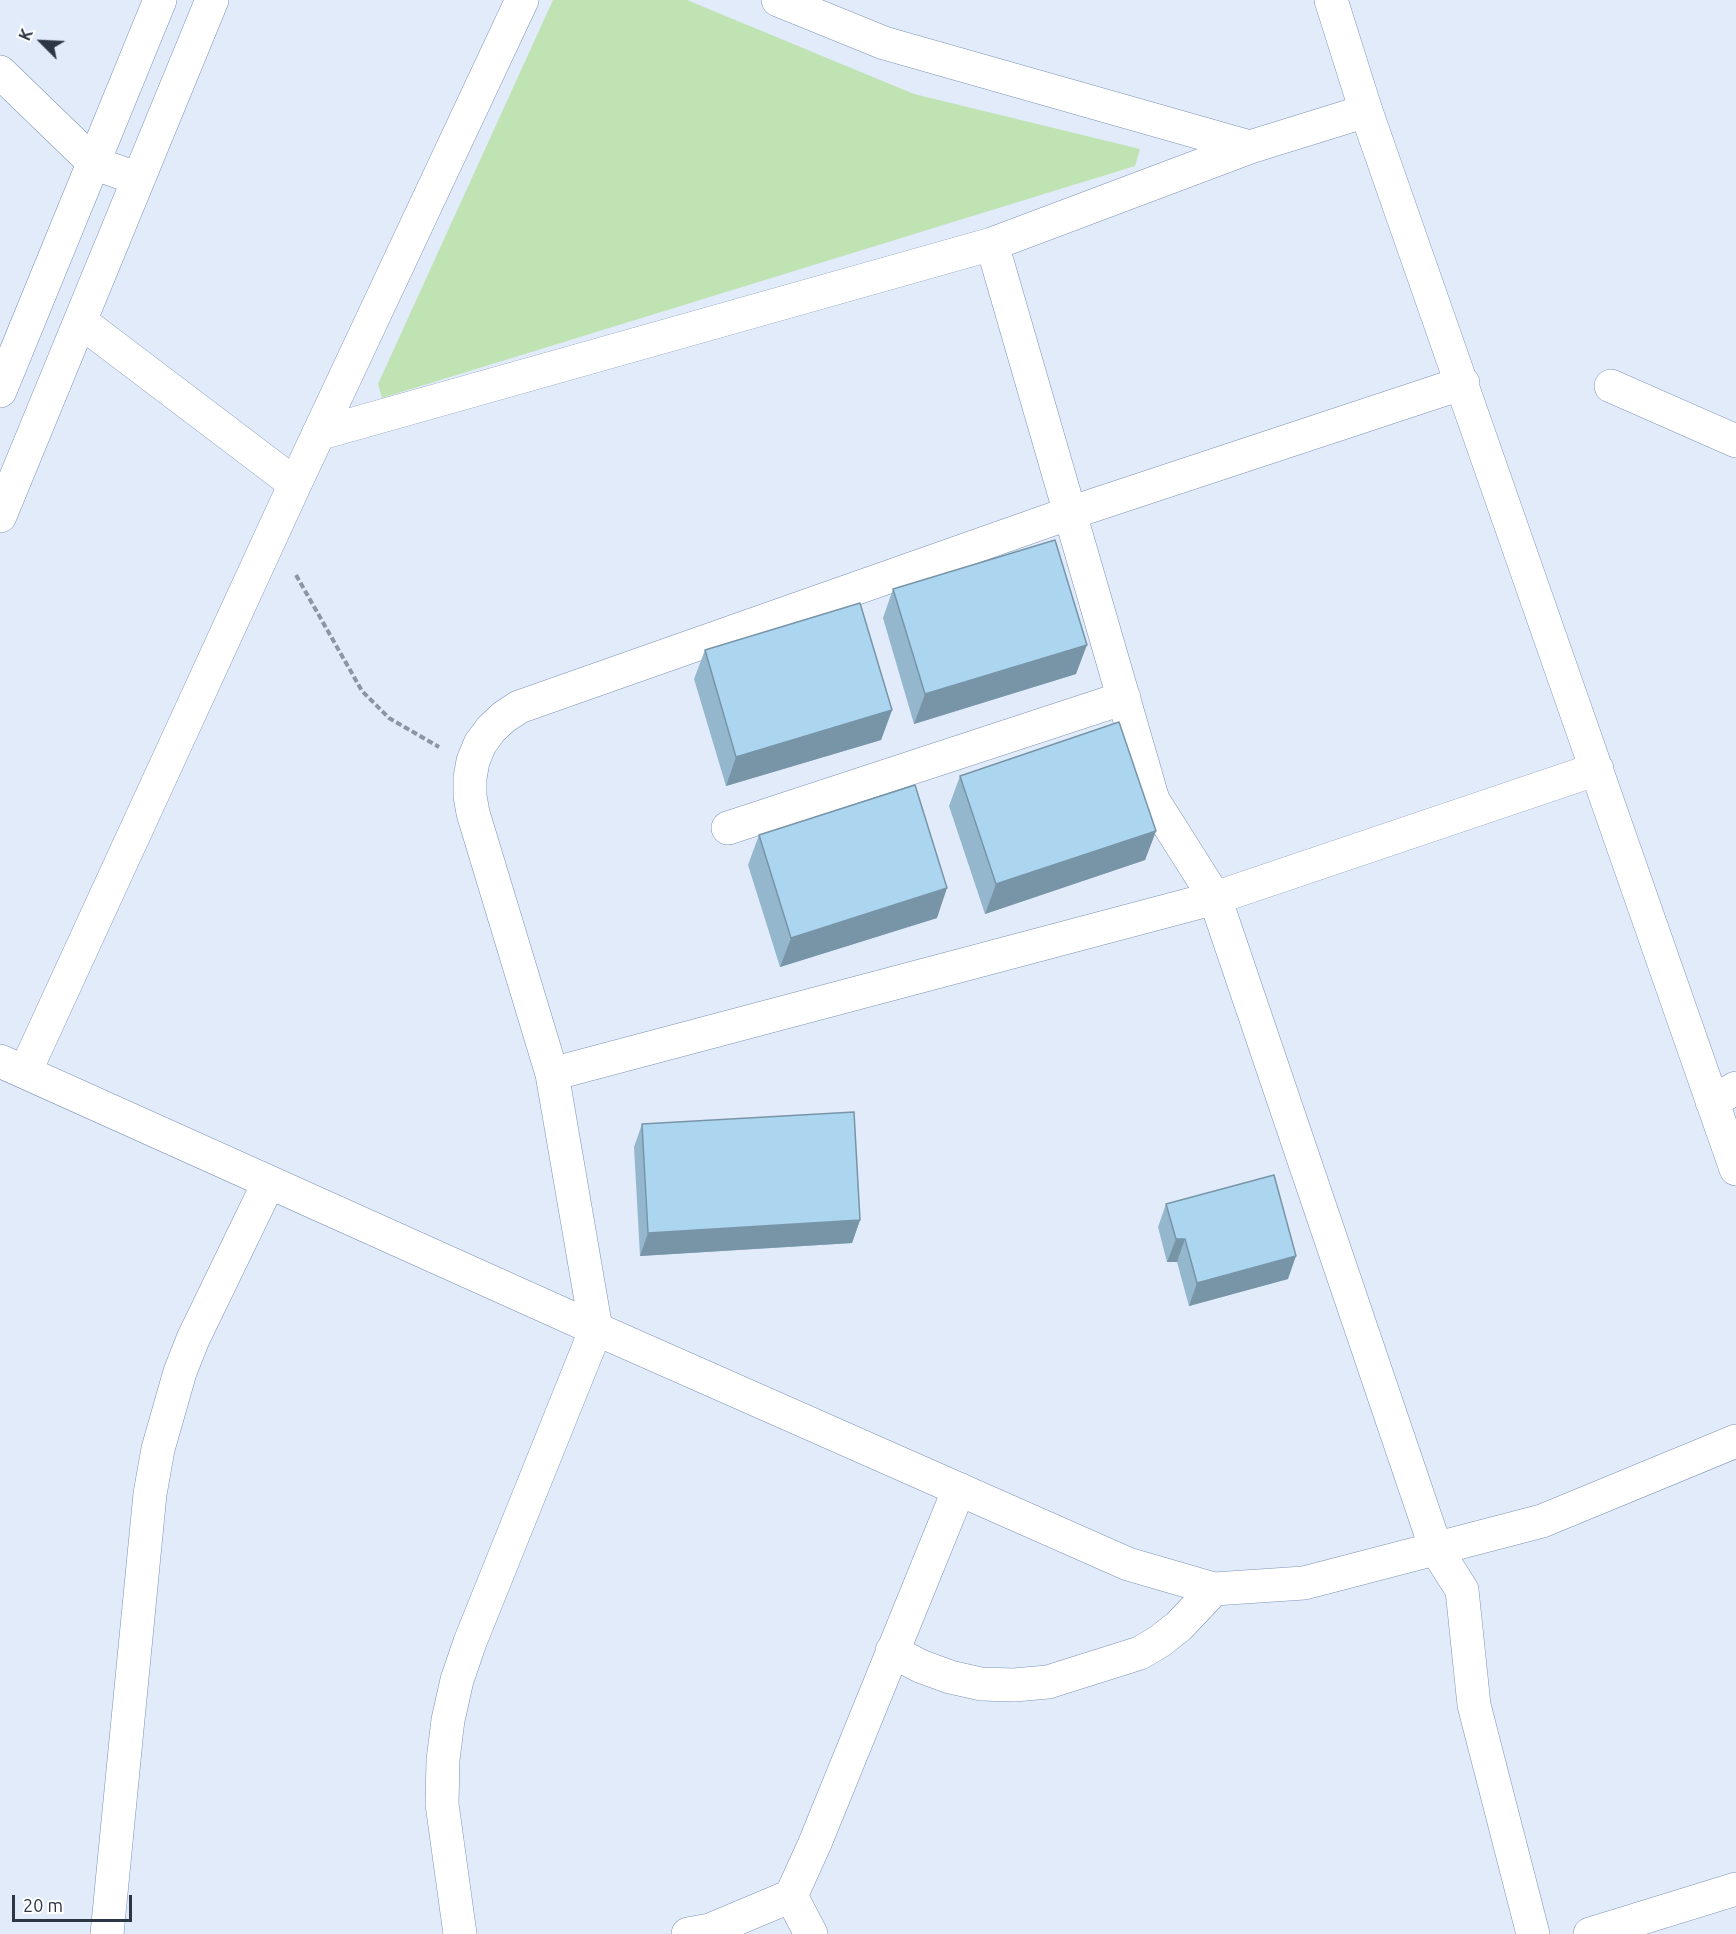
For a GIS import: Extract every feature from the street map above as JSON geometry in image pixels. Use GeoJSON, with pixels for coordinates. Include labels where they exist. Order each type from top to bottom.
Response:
{"type":"FeatureCollection","features":[{"type":"Feature","properties":{"kind":"street"},"geometry":{"type":"LineString","coordinates":[[0,391],[160,0]]}},
{"type":"Feature","properties":{"kind":"street"},"geometry":{"type":"LineString","coordinates":[[0,516],[212,0]]}},
{"type":"Feature","properties":{"kind":"street"},"geometry":{"type":"LineString","coordinates":[[522,0],[272,534],[12,1066],[596,1329],[1128,1564],[1214,1589],[1304,1583],[1542,1521],[1736,1441]]}},
{"type":"Feature","properties":{"kind":"street"},"geometry":{"type":"LineString","coordinates":[[778,0],[884,43],[1250,147]]}},
{"type":"Feature","properties":{"kind":"street"},"geometry":{"type":"LineString","coordinates":[[1331,0],[1366,111],[1597,769],[1724,1095],[1736,1169]]}},
{"type":"Feature","properties":{"kind":"street"},"geometry":{"type":"LineString","coordinates":[[0,72],[93,163],[138,179]]}},
{"type":"Feature","properties":{"kind":"street"},"geometry":{"type":"LineString","coordinates":[[318,434],[992,244],[1250,147],[1366,111]]}},
{"type":"Feature","properties":{"kind":"street"},"geometry":{"type":"LineString","coordinates":[[992,244],[1153,800],[1215,898],[1436,1549],[1462,1590],[1474,1705],[1533,1934]]}},
{"type":"Feature","properties":{"kind":"street"},"geometry":{"type":"LineString","coordinates":[[80,321],[295,484]]}},
{"type":"Feature","properties":{"kind":"street"},"geometry":{"type":"LineString","coordinates":[[460,1934],[442,1804],[443,1760],[450,1710],[470,1642],[596,1329],[552,1074],[473,813],[470,778],[473,761],[480,744],[491,729],[519,707],[1070,513],[1463,383]]}},
{"type":"Feature","properties":{"kind":"street"},"geometry":{"type":"LineString","coordinates":[[1611,386],[1736,441]]}},
{"type":"Feature","properties":{"kind":"street"},"geometry":{"type":"LineString","coordinates":[[728,828],[1124,698]]}},
{"type":"Feature","properties":{"kind":"street"},"geometry":{"type":"LineString","coordinates":[[552,1074],[1215,898],[1597,769]]}},
{"type":"Feature","properties":{"kind":"street"},"geometry":{"type":"LineString","coordinates":[[107,1934],[150,1494],[158,1449],[180,1372],[193,1339],[269,1182]]}},
{"type":"Feature","properties":{"kind":"street"},"geometry":{"type":"LineString","coordinates":[[688,1934],[710,1930],[791,1896],[815,1843],[959,1489]]}},
{"type":"Feature","properties":{"kind":"street"},"geometry":{"type":"LineString","coordinates":[[892,1652],[950,1677],[981,1684],[1014,1685],[1048,1682],[1140,1653],[1179,1626],[1214,1589]]}},
{"type":"Feature","properties":{"kind":"street"},"geometry":{"type":"LineString","coordinates":[[1590,1934],[1736,1889]]}},
{"type":"Feature","properties":{"kind":"street"},"geometry":{"type":"LineString","coordinates":[[791,1896],[811,1934]]}},
{"type":"Feature","properties":{"kind":"path"},"geometry":{"type":"LineString","coordinates":[[272,534],[362,692],[389,718],[443,749],[473,761]]}},
{"type":"Feature","properties":{"kind":"green space"},"geometry":{"type":"Polygon","coordinates":[[[553,0],[687,0],[914,94],[1140,149],[1135,166],[382,398],[378,384],[553,0]]]}},
{"type":"Feature","properties":{"kind":"building"},"geometry":{"type":"Polygon","coordinates":[[[1055,540],[1087,645],[925,694],[893,589],[1055,540]]]}},
{"type":"Feature","properties":{"kind":"building"},"geometry":{"type":"Polygon","coordinates":[[[860,603],[892,710],[736,757],[705,650],[860,603]]]}},
{"type":"Feature","properties":{"kind":"building"},"geometry":{"type":"Polygon","coordinates":[[[1119,722],[1156,831],[996,884],[960,776],[1119,722]]]}},
{"type":"Feature","properties":{"kind":"building"},"geometry":{"type":"Polygon","coordinates":[[[915,785],[947,888],[791,938],[759,835],[915,785]]]}},
{"type":"Feature","properties":{"kind":"building"},"geometry":{"type":"Polygon","coordinates":[[[854,1112],[860,1220],[648,1233],[642,1124],[854,1112]]]}},
{"type":"Feature","properties":{"kind":"building"},"geometry":{"type":"Polygon","coordinates":[[[1274,1175],[1296,1256],[1197,1283],[1185,1239],[1176,1239],[1166,1204],[1274,1175]]]}}]}
